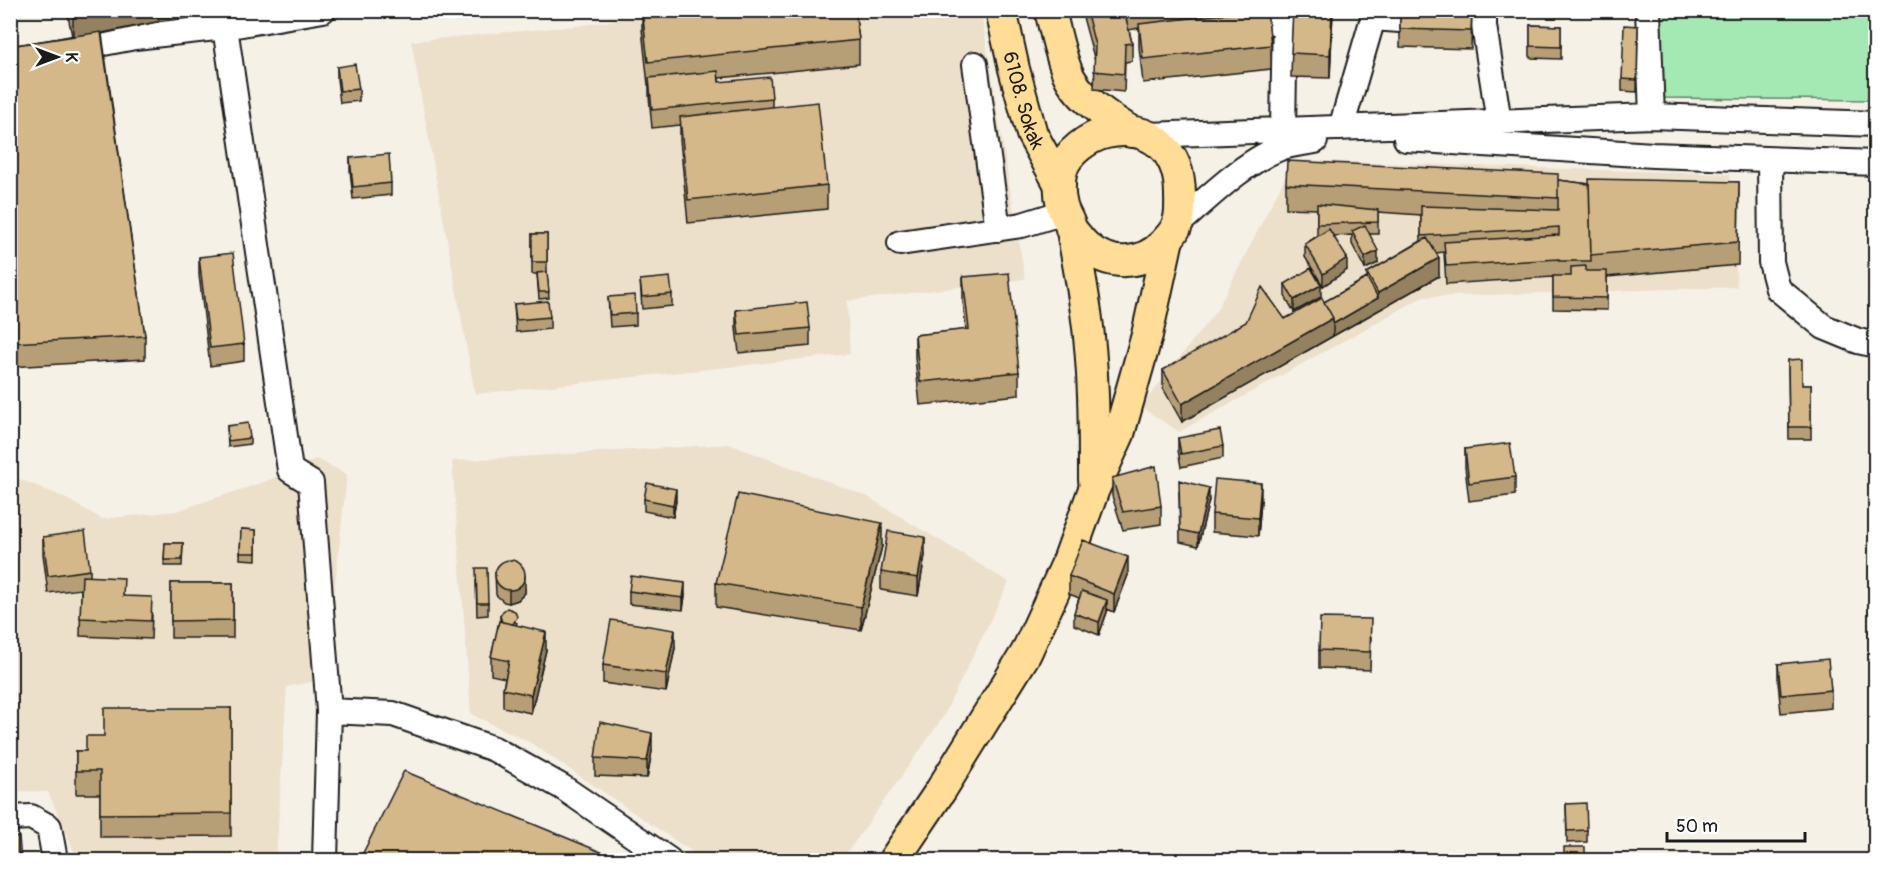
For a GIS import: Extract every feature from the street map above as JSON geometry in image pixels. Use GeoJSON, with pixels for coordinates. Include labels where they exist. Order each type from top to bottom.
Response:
{"type":"FeatureCollection","features":[{"type":"Feature","properties":{"kind":"main road","name":"6108. Sokak"},"geometry":{"type":"LineString","coordinates":[[1001,10],[1032,134],[1065,209]]}},
{"type":"Feature","properties":{"kind":"main road"},"geometry":{"type":"LineString","coordinates":[[894,861],[1026,653],[1068,561],[1094,489],[1119,434],[1180,206],[1180,182],[1173,160],[1161,143],[1108,118],[1085,98],[1066,72],[1050,10]]}},
{"type":"Feature","properties":{"kind":"main road"},"geometry":{"type":"LineString","coordinates":[[1094,489],[1094,405],[1086,314],[1065,209],[1063,167],[1073,153],[1090,139],[1107,133],[1140,134]]}},
{"type":"Feature","properties":{"kind":"main road"},"geometry":{"type":"LineString","coordinates":[[1065,209],[1086,247],[1106,259],[1126,261],[1143,259],[1156,252],[1173,231]]}},
{"type":"Feature","properties":{"kind":"street"},"geometry":{"type":"LineString","coordinates":[[10,62],[135,37],[225,27],[323,10]]}},
{"type":"Feature","properties":{"kind":"street"},"geometry":{"type":"LineString","coordinates":[[1648,10],[1652,116]]}},
{"type":"Feature","properties":{"kind":"street"},"geometry":{"type":"LineString","coordinates":[[1341,128],[1373,14],[1400,20]]}},
{"type":"Feature","properties":{"kind":"street"},"geometry":{"type":"LineString","coordinates":[[1215,29],[1284,15],[1283,130]]}},
{"type":"Feature","properties":{"kind":"street"},"geometry":{"type":"LineString","coordinates":[[1480,20],[1499,122]]}},
{"type":"Feature","properties":{"kind":"street"},"geometry":{"type":"LineString","coordinates":[[225,27],[291,470],[311,483],[329,711],[325,861]]}},
{"type":"Feature","properties":{"kind":"street"},"geometry":{"type":"LineString","coordinates":[[975,63],[998,229]]}},
{"type":"Feature","properties":{"kind":"street"},"geometry":{"type":"LineString","coordinates":[[1140,134],[1652,116],[1875,124]]}},
{"type":"Feature","properties":{"kind":"street"},"geometry":{"type":"LineString","coordinates":[[1173,231],[1229,181],[1262,157],[1284,147],[1330,139],[1388,138],[1653,155],[1875,163]]}},
{"type":"Feature","properties":{"kind":"street"},"geometry":{"type":"LineString","coordinates":[[1770,160],[1771,262],[1778,290],[1824,327],[1858,341],[1875,345]]}},
{"type":"Feature","properties":{"kind":"street"},"geometry":{"type":"LineString","coordinates":[[900,243],[1022,225],[1065,209]]}},
{"type":"Feature","properties":{"kind":"street"},"geometry":{"type":"LineString","coordinates":[[329,711],[393,714],[494,749],[562,787],[669,861]]}},
{"type":"Feature","properties":{"kind":"street"},"geometry":{"type":"LineString","coordinates":[[10,818],[31,817],[49,827],[55,861]]}},
{"type":"Feature","properties":{"kind":"shaded area"},"geometry":{"type":"Polygon","coordinates":[[[678,11],[981,11],[1025,279],[847,301],[850,354],[475,394],[411,41],[576,26],[678,11]]]}},
{"type":"Feature","properties":{"kind":"shaded area"},"geometry":{"type":"Polygon","coordinates":[[[1294,160],[1730,174],[1737,287],[1423,297],[1179,432],[1141,407],[1218,308],[1294,160]]]}},
{"type":"Feature","properties":{"kind":"shaded area"},"geometry":{"type":"Polygon","coordinates":[[[729,444],[866,496],[1009,582],[942,719],[842,860],[704,860],[529,742],[471,714],[452,461],[729,444]]]}},
{"type":"Feature","properties":{"kind":"shaded area"},"geometry":{"type":"Polygon","coordinates":[[[316,459],[347,474],[325,679],[287,687],[276,860],[78,860],[48,792],[11,791],[10,475],[61,496],[102,519],[176,511],[264,482],[316,459]]]}},
{"type":"Feature","properties":{"kind":"green space"},"geometry":{"type":"Polygon","coordinates":[[[1654,11],[1875,11],[1875,100],[1660,98],[1654,11]]]}},
{"type":"Feature","properties":{"kind":"building"},"geometry":{"type":"Polygon","coordinates":[[[72,10],[100,10],[73,16],[72,10]]]}},
{"type":"Feature","properties":{"kind":"building"},"geometry":{"type":"Polygon","coordinates":[[[642,10],[855,10],[859,40],[648,62],[642,10]]]}},
{"type":"Feature","properties":{"kind":"building"},"geometry":{"type":"Polygon","coordinates":[[[1086,10],[1124,10],[1132,43],[1125,44],[1124,74],[1094,71],[1095,45],[1086,10]]]}},
{"type":"Feature","properties":{"kind":"building"},"geometry":{"type":"Polygon","coordinates":[[[1267,10],[1271,45],[1143,59],[1139,24],[1267,10]]]}},
{"type":"Feature","properties":{"kind":"building"},"geometry":{"type":"Polygon","coordinates":[[[1293,10],[1332,10],[1330,55],[1291,53],[1293,10]]]}},
{"type":"Feature","properties":{"kind":"building"},"geometry":{"type":"Polygon","coordinates":[[[1400,10],[1472,10],[1471,31],[1400,29],[1400,10]]]}},
{"type":"Feature","properties":{"kind":"building"},"geometry":{"type":"Polygon","coordinates":[[[1530,25],[1561,26],[1561,47],[1530,46],[1530,25]]]}},
{"type":"Feature","properties":{"kind":"building"},"geometry":{"type":"Polygon","coordinates":[[[1624,25],[1638,26],[1637,80],[1622,79],[1624,25]]]}},
{"type":"Feature","properties":{"kind":"building"},"geometry":{"type":"Polygon","coordinates":[[[101,32],[145,336],[10,343],[10,46],[101,32]]]}},
{"type":"Feature","properties":{"kind":"building"},"geometry":{"type":"Polygon","coordinates":[[[355,64],[359,89],[340,91],[337,67],[355,64]]]}},
{"type":"Feature","properties":{"kind":"building"},"geometry":{"type":"Polygon","coordinates":[[[718,71],[719,82],[770,77],[772,98],[652,110],[649,78],[718,71]]]}},
{"type":"Feature","properties":{"kind":"building"},"geometry":{"type":"Polygon","coordinates":[[[818,102],[827,185],[688,200],[680,117],[818,102]]]}},
{"type":"Feature","properties":{"kind":"building"},"geometry":{"type":"Polygon","coordinates":[[[389,154],[391,183],[353,187],[350,158],[389,154]]]}},
{"type":"Feature","properties":{"kind":"building"},"geometry":{"type":"Polygon","coordinates":[[[1287,161],[1558,174],[1558,198],[1286,184],[1287,161]]]}},
{"type":"Feature","properties":{"kind":"building"},"geometry":{"type":"Polygon","coordinates":[[[1589,179],[1739,182],[1738,242],[1591,255],[1589,179]]]}},
{"type":"Feature","properties":{"kind":"building"},"geometry":{"type":"Polygon","coordinates":[[[1558,180],[1589,184],[1591,261],[1559,261],[1559,259],[1446,266],[1444,242],[1559,235],[1559,227],[1421,236],[1421,206],[1558,210],[1558,180]]]}},
{"type":"Feature","properties":{"kind":"building"},"geometry":{"type":"Polygon","coordinates":[[[1317,204],[1378,210],[1378,222],[1317,224],[1317,204]]]}},
{"type":"Feature","properties":{"kind":"building"},"geometry":{"type":"Polygon","coordinates":[[[1365,225],[1378,251],[1365,257],[1352,231],[1365,225]]]}},
{"type":"Feature","properties":{"kind":"building"},"geometry":{"type":"Polygon","coordinates":[[[1329,229],[1347,258],[1323,274],[1305,244],[1329,229]]]}},
{"type":"Feature","properties":{"kind":"building"},"geometry":{"type":"Polygon","coordinates":[[[532,234],[547,234],[547,262],[532,262],[532,234]]]}},
{"type":"Feature","properties":{"kind":"building"},"geometry":{"type":"Polygon","coordinates":[[[1427,238],[1439,258],[1378,293],[1367,273],[1427,238]]]}},
{"type":"Feature","properties":{"kind":"building"},"geometry":{"type":"Polygon","coordinates":[[[233,253],[244,344],[210,348],[199,257],[233,253]]]}},
{"type":"Feature","properties":{"kind":"building"},"geometry":{"type":"Polygon","coordinates":[[[1586,266],[1586,271],[1607,271],[1607,298],[1553,297],[1553,276],[1571,276],[1571,267],[1586,266]]]}},
{"type":"Feature","properties":{"kind":"building"},"geometry":{"type":"Polygon","coordinates":[[[1311,268],[1321,285],[1294,300],[1285,284],[1311,268]]]}},
{"type":"Feature","properties":{"kind":"building"},"geometry":{"type":"Polygon","coordinates":[[[547,272],[549,292],[539,292],[537,273],[547,272]]]}},
{"type":"Feature","properties":{"kind":"building"},"geometry":{"type":"Polygon","coordinates":[[[1009,273],[1019,372],[920,382],[915,335],[969,329],[963,277],[1009,273]]]}},
{"type":"Feature","properties":{"kind":"building"},"geometry":{"type":"Polygon","coordinates":[[[670,277],[672,294],[642,297],[640,280],[670,277]]]}},
{"type":"Feature","properties":{"kind":"building"},"geometry":{"type":"Polygon","coordinates":[[[1367,278],[1378,298],[1333,324],[1333,318],[1324,302],[1367,278]]]}},
{"type":"Feature","properties":{"kind":"building"},"geometry":{"type":"Polygon","coordinates":[[[1262,287],[1285,319],[1322,298],[1333,318],[1182,404],[1163,370],[1246,322],[1262,287]]]}},
{"type":"Feature","properties":{"kind":"building"},"geometry":{"type":"Polygon","coordinates":[[[635,295],[636,313],[610,315],[608,297],[635,295]]]}},
{"type":"Feature","properties":{"kind":"building"},"geometry":{"type":"Polygon","coordinates":[[[548,301],[550,317],[516,320],[514,304],[548,301]]]}},
{"type":"Feature","properties":{"kind":"building"},"geometry":{"type":"Polygon","coordinates":[[[807,302],[810,328],[739,335],[736,310],[807,302]]]}},
{"type":"Feature","properties":{"kind":"building"},"geometry":{"type":"Polygon","coordinates":[[[1802,359],[1802,385],[1811,385],[1811,427],[1789,427],[1788,360],[1802,359]]]}},
{"type":"Feature","properties":{"kind":"building"},"geometry":{"type":"Polygon","coordinates":[[[248,423],[250,438],[228,441],[227,426],[248,423]]]}},
{"type":"Feature","properties":{"kind":"building"},"geometry":{"type":"Polygon","coordinates":[[[1220,430],[1223,446],[1181,454],[1178,438],[1220,430]]]}},
{"type":"Feature","properties":{"kind":"building"},"geometry":{"type":"Polygon","coordinates":[[[1510,443],[1515,477],[1469,483],[1465,449],[1510,443]]]}},
{"type":"Feature","properties":{"kind":"building"},"geometry":{"type":"Polygon","coordinates":[[[1156,466],[1161,506],[1123,512],[1112,478],[1156,466]]]}},
{"type":"Feature","properties":{"kind":"building"},"geometry":{"type":"Polygon","coordinates":[[[1215,479],[1261,483],[1258,518],[1212,514],[1215,479]]]}},
{"type":"Feature","properties":{"kind":"building"},"geometry":{"type":"Polygon","coordinates":[[[1179,480],[1209,488],[1198,534],[1180,530],[1179,480]]]}},
{"type":"Feature","properties":{"kind":"building"},"geometry":{"type":"Polygon","coordinates":[[[647,483],[676,489],[673,505],[644,499],[647,483]]]}},
{"type":"Feature","properties":{"kind":"building"},"geometry":{"type":"Polygon","coordinates":[[[738,494],[882,523],[861,607],[716,583],[738,494]]]}},
{"type":"Feature","properties":{"kind":"building"},"geometry":{"type":"Polygon","coordinates":[[[241,529],[256,530],[256,553],[240,553],[241,529]]]}},
{"type":"Feature","properties":{"kind":"building"},"geometry":{"type":"Polygon","coordinates":[[[85,531],[90,570],[48,576],[43,537],[85,531]]]}},
{"type":"Feature","properties":{"kind":"building"},"geometry":{"type":"Polygon","coordinates":[[[888,531],[925,537],[918,578],[881,572],[888,531]]]}},
{"type":"Feature","properties":{"kind":"building"},"geometry":{"type":"Polygon","coordinates":[[[1083,540],[1128,557],[1114,594],[1069,576],[1083,540]]]}},
{"type":"Feature","properties":{"kind":"building"},"geometry":{"type":"Polygon","coordinates":[[[165,543],[183,543],[182,560],[164,560],[165,543]]]}},
{"type":"Feature","properties":{"kind":"building"},"geometry":{"type":"Polygon","coordinates":[[[510,560],[521,564],[525,575],[521,586],[510,590],[499,586],[495,575],[499,564],[510,560]]]}},
{"type":"Feature","properties":{"kind":"building"},"geometry":{"type":"Polygon","coordinates":[[[476,568],[487,568],[488,603],[477,603],[476,568]]]}},
{"type":"Feature","properties":{"kind":"building"},"geometry":{"type":"Polygon","coordinates":[[[82,576],[124,578],[123,596],[152,597],[151,621],[80,618],[82,576]]]}},
{"type":"Feature","properties":{"kind":"building"},"geometry":{"type":"Polygon","coordinates":[[[631,576],[685,583],[683,598],[629,591],[631,576]]]}},
{"type":"Feature","properties":{"kind":"building"},"geometry":{"type":"Polygon","coordinates":[[[171,583],[233,583],[233,620],[171,621],[171,583]]]}},
{"type":"Feature","properties":{"kind":"building"},"geometry":{"type":"Polygon","coordinates":[[[1082,591],[1107,600],[1099,622],[1074,613],[1082,591]]]}},
{"type":"Feature","properties":{"kind":"building"},"geometry":{"type":"Polygon","coordinates":[[[507,608],[515,611],[517,617],[513,624],[502,622],[500,616],[507,608]]]}},
{"type":"Feature","properties":{"kind":"building"},"geometry":{"type":"Polygon","coordinates":[[[1320,618],[1371,619],[1370,652],[1319,650],[1320,618]]]}},
{"type":"Feature","properties":{"kind":"building"},"geometry":{"type":"Polygon","coordinates":[[[611,620],[675,630],[666,674],[603,665],[611,620]]]}},
{"type":"Feature","properties":{"kind":"building"},"geometry":{"type":"Polygon","coordinates":[[[499,621],[546,632],[531,695],[503,689],[509,661],[491,657],[499,621]]]}},
{"type":"Feature","properties":{"kind":"building"},"geometry":{"type":"Polygon","coordinates":[[[1828,659],[1831,690],[1781,695],[1778,664],[1828,659]]]}},
{"type":"Feature","properties":{"kind":"building"},"geometry":{"type":"Polygon","coordinates":[[[1873,677],[1875,677],[1875,706],[1873,706],[1873,677]]]}},
{"type":"Feature","properties":{"kind":"building"},"geometry":{"type":"Polygon","coordinates":[[[104,708],[231,708],[231,813],[100,814],[100,771],[76,771],[76,751],[86,751],[86,736],[104,736],[104,708]]]}},
{"type":"Feature","properties":{"kind":"building"},"geometry":{"type":"Polygon","coordinates":[[[600,722],[652,733],[647,761],[595,758],[600,722]]]}},
{"type":"Feature","properties":{"kind":"building"},"geometry":{"type":"Polygon","coordinates":[[[404,771],[623,861],[378,861],[363,853],[404,771]]]}},
{"type":"Feature","properties":{"kind":"building"},"geometry":{"type":"Polygon","coordinates":[[[1586,803],[1587,830],[1567,831],[1566,804],[1586,803]]]}},
{"type":"Feature","properties":{"kind":"building"},"geometry":{"type":"Polygon","coordinates":[[[19,837],[21,861],[10,861],[10,838],[19,837]]]}},
{"type":"Feature","properties":{"kind":"building"},"geometry":{"type":"Polygon","coordinates":[[[1564,847],[1585,847],[1585,861],[1564,861],[1564,847]]]}}]}
